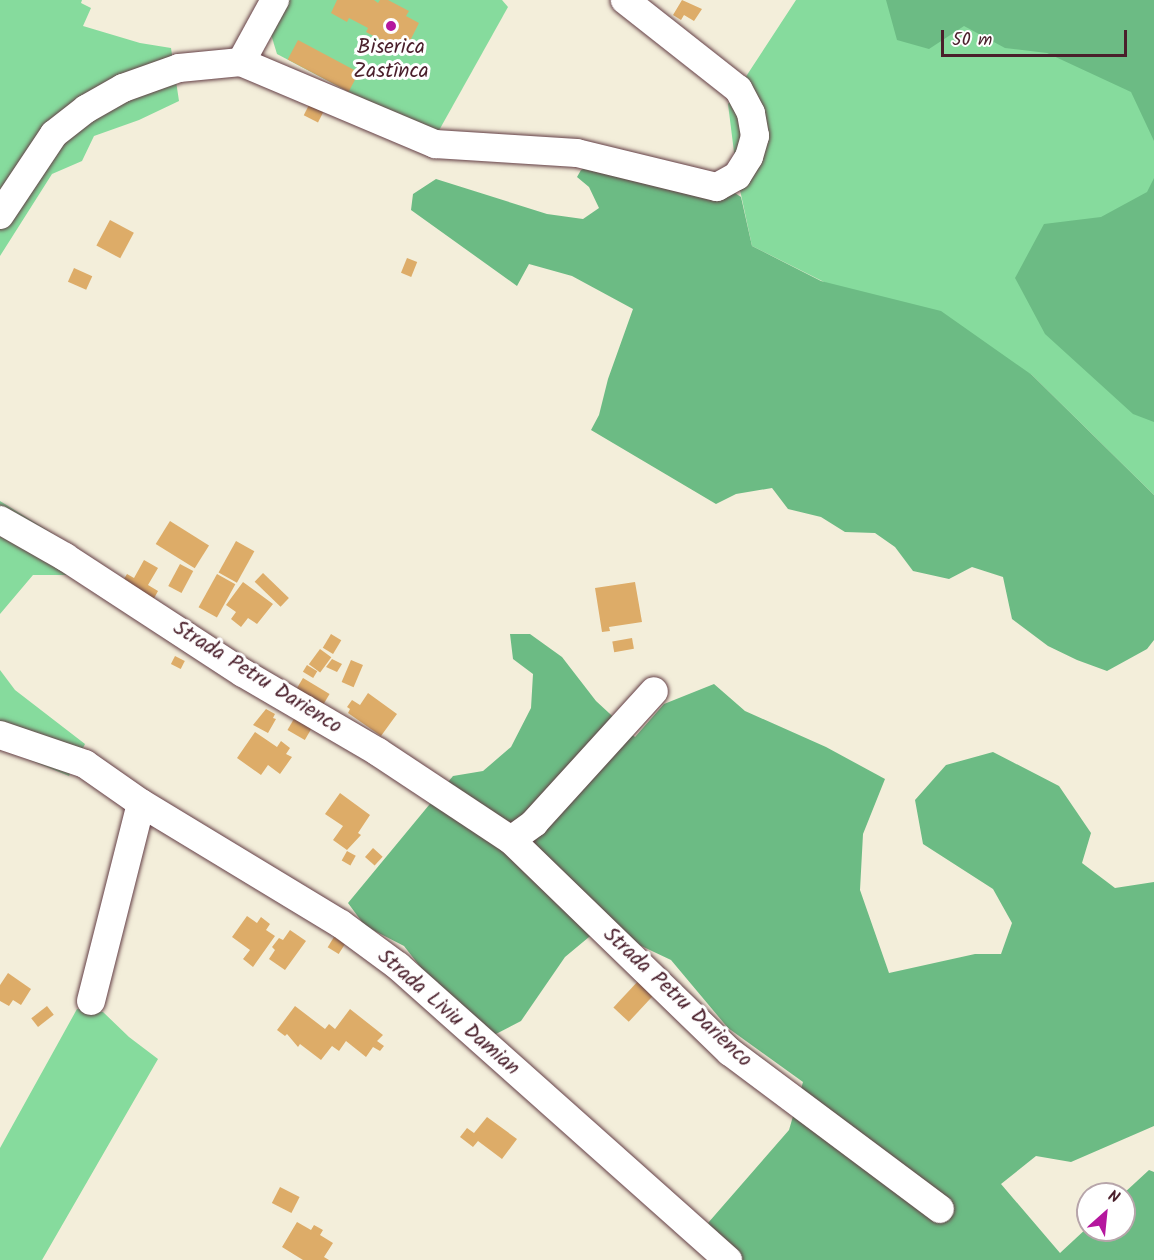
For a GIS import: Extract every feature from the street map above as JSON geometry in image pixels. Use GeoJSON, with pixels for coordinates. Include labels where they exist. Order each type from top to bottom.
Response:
{"type":"FeatureCollection","features":[{"type":"Feature","properties":{"kind":"street"},"geometry":{"type":"LineString","coordinates":[[241,62],[275,0]]}},
{"type":"Feature","properties":{"kind":"street"},"geometry":{"type":"LineString","coordinates":[[0,215],[54,134],[87,109],[123,88],[178,68],[241,62],[435,144],[577,153],[717,187],[737,176],[749,157],[755,136],[751,113],[738,89],[625,0]]}},
{"type":"Feature","properties":{"kind":"street","name":"Strada Petru Darienco"},"geometry":{"type":"LineString","coordinates":[[0,520],[65,557],[243,673],[378,752],[511,840],[730,1052],[940,1209]]}},
{"type":"Feature","properties":{"kind":"street"},"geometry":{"type":"LineString","coordinates":[[511,840],[534,823],[654,691]]}},
{"type":"Feature","properties":{"kind":"street","name":"Strada Liviu Damian"},"geometry":{"type":"LineString","coordinates":[[0,735],[85,764],[141,803],[341,924],[398,966],[728,1260]]}},
{"type":"Feature","properties":{"kind":"street"},"geometry":{"type":"LineString","coordinates":[[91,1001],[141,803]]}},
{"type":"Feature","properties":{"kind":"green space"},"geometry":{"type":"Polygon","coordinates":[[[0,0],[82,0],[81,3],[91,8],[83,26],[140,43],[171,48],[179,101],[139,120],[94,136],[82,161],[52,174],[0,256],[0,0]]]}},
{"type":"Feature","properties":{"kind":"green space"},"geometry":{"type":"Polygon","coordinates":[[[287,0],[502,0],[508,7],[437,134],[277,54],[270,31],[287,0]]]}},
{"type":"Feature","properties":{"kind":"green space"},"geometry":{"type":"Polygon","coordinates":[[[796,0],[1154,0],[1154,495],[1032,375],[826,283],[752,246],[737,176],[728,104],[796,0]]]}},
{"type":"Feature","properties":{"kind":"green space"},"geometry":{"type":"Polygon","coordinates":[[[886,0],[1154,0],[1154,141],[1131,92],[1047,53],[1005,48],[964,26],[929,49],[897,40],[886,0]]]}},
{"type":"Feature","properties":{"kind":"green space"},"geometry":{"type":"Polygon","coordinates":[[[592,164],[735,193],[741,197],[752,246],[821,281],[941,311],[1032,375],[1154,495],[1154,640],[1147,649],[1107,671],[1077,660],[1048,646],[1012,619],[1003,577],[972,567],[949,579],[913,571],[895,547],[875,533],[845,532],[821,517],[788,509],[772,488],[736,494],[716,504],[591,430],[599,415],[608,379],[633,309],[572,276],[529,264],[517,286],[411,210],[413,194],[436,179],[547,214],[583,219],[599,208],[589,187],[577,177],[581,170],[592,164]]]}},
{"type":"Feature","properties":{"kind":"green space"},"geometry":{"type":"Polygon","coordinates":[[[1154,178],[1154,422],[1133,414],[1045,334],[1015,278],[1044,224],[1101,217],[1147,192],[1154,178]]]}},
{"type":"Feature","properties":{"kind":"green space"},"geometry":{"type":"Polygon","coordinates":[[[0,501],[73,546],[68,575],[33,575],[0,614],[0,501]]]}},
{"type":"Feature","properties":{"kind":"green space"},"geometry":{"type":"Polygon","coordinates":[[[510,634],[530,634],[562,657],[596,701],[635,737],[664,704],[714,684],[745,711],[826,747],[885,779],[863,834],[860,890],[889,973],[975,954],[1001,954],[1012,923],[993,889],[923,844],[915,800],[946,765],[993,752],[1059,786],[1091,833],[1082,863],[1115,888],[1154,882],[1154,1126],[1071,1162],[1036,1156],[1001,1184],[1060,1253],[1076,1238],[1076,1242],[1136,1242],[1136,1182],[1149,1170],[1154,1172],[1154,1260],[737,1260],[708,1223],[789,1130],[803,1082],[728,1028],[671,960],[601,927],[565,957],[521,1021],[494,1035],[439,991],[404,946],[365,926],[348,903],[453,776],[483,771],[511,747],[531,708],[533,674],[513,659],[510,634]]]}},
{"type":"Feature","properties":{"kind":"green space"},"geometry":{"type":"Polygon","coordinates":[[[0,670],[15,690],[85,744],[69,776],[0,748],[0,670]]]}},
{"type":"Feature","properties":{"kind":"green space"},"geometry":{"type":"Polygon","coordinates":[[[77,1009],[103,1012],[129,1037],[158,1059],[42,1260],[0,1260],[0,1148],[77,1009]]]}},
{"type":"Feature","properties":{"kind":"building","name":"Biserica Zastînca"},"geometry":{"type":"Polygon","coordinates":[[[337,0],[374,0],[378,3],[380,0],[388,0],[409,11],[406,16],[419,23],[407,47],[393,40],[390,45],[366,32],[368,28],[349,18],[347,22],[331,13],[337,0]]]}},
{"type":"Feature","properties":{"kind":"building"},"geometry":{"type":"Polygon","coordinates":[[[682,0],[702,9],[694,21],[684,15],[681,20],[673,15],[682,0]]]}},
{"type":"Feature","properties":{"kind":"building"},"geometry":{"type":"Polygon","coordinates":[[[298,40],[359,72],[349,92],[288,59],[298,40]]]}},
{"type":"Feature","properties":{"kind":"building"},"geometry":{"type":"Polygon","coordinates":[[[311,101],[325,108],[318,123],[304,115],[311,101]]]}},
{"type":"Feature","properties":{"kind":"building"},"geometry":{"type":"Polygon","coordinates":[[[110,220],[134,233],[120,258],[96,246],[110,220]]]}},
{"type":"Feature","properties":{"kind":"building"},"geometry":{"type":"Polygon","coordinates":[[[407,258],[417,262],[411,277],[401,273],[407,258]]]}},
{"type":"Feature","properties":{"kind":"building"},"geometry":{"type":"Polygon","coordinates":[[[74,268],[92,276],[86,290],[68,282],[74,268]]]}},
{"type":"Feature","properties":{"kind":"building"},"geometry":{"type":"Polygon","coordinates":[[[170,521],[209,545],[195,568],[156,544],[170,521]]]}},
{"type":"Feature","properties":{"kind":"building"},"geometry":{"type":"Polygon","coordinates":[[[236,541],[254,551],[237,583],[219,572],[236,541]]]}},
{"type":"Feature","properties":{"kind":"building"},"geometry":{"type":"Polygon","coordinates":[[[144,560],[158,568],[148,585],[158,591],[152,602],[121,584],[127,574],[134,578],[144,560]]]}},
{"type":"Feature","properties":{"kind":"building"},"geometry":{"type":"Polygon","coordinates":[[[180,564],[193,571],[182,593],[168,586],[180,564]]]}},
{"type":"Feature","properties":{"kind":"building"},"geometry":{"type":"Polygon","coordinates":[[[263,573],[289,598],[281,607],[255,582],[263,573]]]}},
{"type":"Feature","properties":{"kind":"building"},"geometry":{"type":"Polygon","coordinates":[[[217,574],[235,584],[217,617],[199,607],[217,574]]]}},
{"type":"Feature","properties":{"kind":"building"},"geometry":{"type":"Polygon","coordinates":[[[243,582],[273,604],[257,624],[248,618],[241,627],[231,619],[236,612],[226,605],[243,582]]]}},
{"type":"Feature","properties":{"kind":"building"},"geometry":{"type":"Polygon","coordinates":[[[635,582],[642,622],[609,627],[610,631],[602,632],[595,588],[635,582]]]}},
{"type":"Feature","properties":{"kind":"building"},"geometry":{"type":"Polygon","coordinates":[[[331,634],[341,640],[333,654],[323,648],[331,634]]]}},
{"type":"Feature","properties":{"kind":"building"},"geometry":{"type":"Polygon","coordinates":[[[632,638],[634,649],[614,652],[612,641],[632,638]]]}},
{"type":"Feature","properties":{"kind":"building"},"geometry":{"type":"Polygon","coordinates":[[[320,649],[331,657],[320,673],[309,664],[320,649]]]}},
{"type":"Feature","properties":{"kind":"building"},"geometry":{"type":"Polygon","coordinates":[[[175,656],[185,661],[181,669],[171,664],[175,656]]]}},
{"type":"Feature","properties":{"kind":"building"},"geometry":{"type":"Polygon","coordinates":[[[332,659],[342,664],[337,672],[326,667],[332,659]]]}},
{"type":"Feature","properties":{"kind":"building"},"geometry":{"type":"Polygon","coordinates":[[[351,660],[363,665],[354,687],[342,682],[351,660]]]}},
{"type":"Feature","properties":{"kind":"building"},"geometry":{"type":"Polygon","coordinates":[[[307,665],[317,671],[313,678],[303,672],[307,665]]]}},
{"type":"Feature","properties":{"kind":"building"},"geometry":{"type":"Polygon","coordinates":[[[303,678],[330,694],[321,708],[295,692],[303,678]]]}},
{"type":"Feature","properties":{"kind":"building"},"geometry":{"type":"Polygon","coordinates":[[[368,693],[397,714],[381,736],[348,713],[350,709],[347,707],[352,700],[360,705],[368,693]]]}},
{"type":"Feature","properties":{"kind":"building"},"geometry":{"type":"Polygon","coordinates":[[[266,709],[275,714],[273,718],[276,719],[268,733],[253,725],[266,709]]]}},
{"type":"Feature","properties":{"kind":"building"},"geometry":{"type":"Polygon","coordinates":[[[295,717],[312,727],[305,740],[288,730],[295,717]]]}},
{"type":"Feature","properties":{"kind":"building"},"geometry":{"type":"Polygon","coordinates":[[[255,732],[277,747],[281,741],[290,748],[286,754],[292,757],[280,774],[268,765],[261,775],[237,758],[255,732]]]}},
{"type":"Feature","properties":{"kind":"building"},"geometry":{"type":"Polygon","coordinates":[[[340,793],[370,815],[358,833],[361,835],[347,850],[333,840],[343,826],[325,814],[340,793]]]}},
{"type":"Feature","properties":{"kind":"building"},"geometry":{"type":"Polygon","coordinates":[[[373,848],[383,857],[375,866],[365,857],[373,848]]]}},
{"type":"Feature","properties":{"kind":"building"},"geometry":{"type":"Polygon","coordinates":[[[347,851],[356,856],[350,865],[342,861],[347,851]]]}},
{"type":"Feature","properties":{"kind":"building"},"geometry":{"type":"Polygon","coordinates":[[[247,916],[257,923],[261,917],[270,924],[266,930],[275,936],[253,967],[243,959],[250,950],[232,937],[247,916]]]}},
{"type":"Feature","properties":{"kind":"building"},"geometry":{"type":"Polygon","coordinates":[[[290,930],[306,941],[285,970],[269,959],[275,950],[272,947],[279,938],[283,940],[290,930]]]}},
{"type":"Feature","properties":{"kind":"building"},"geometry":{"type":"Polygon","coordinates":[[[334,937],[345,944],[339,954],[328,947],[334,937]]]}},
{"type":"Feature","properties":{"kind":"building"},"geometry":{"type":"Polygon","coordinates":[[[8,973],[31,989],[21,1005],[13,1000],[9,1006],[0,1001],[0,985],[8,973]]]}},
{"type":"Feature","properties":{"kind":"building"},"geometry":{"type":"Polygon","coordinates":[[[640,979],[655,993],[629,1022],[613,1008],[640,979]]]}},
{"type":"Feature","properties":{"kind":"building"},"geometry":{"type":"Polygon","coordinates":[[[47,1006],[54,1015],[38,1027],[31,1018],[47,1006]]]}},
{"type":"Feature","properties":{"kind":"building"},"geometry":{"type":"Polygon","coordinates":[[[295,1006],[325,1029],[329,1024],[335,1029],[350,1009],[383,1035],[377,1041],[384,1046],[380,1051],[373,1047],[366,1057],[346,1041],[339,1051],[332,1046],[321,1060],[300,1044],[298,1047],[287,1034],[285,1036],[277,1030],[295,1006]]]}},
{"type":"Feature","properties":{"kind":"building"},"geometry":{"type":"Polygon","coordinates":[[[487,1117],[517,1139],[502,1159],[478,1141],[473,1147],[460,1137],[467,1128],[474,1133],[487,1117]]]}},
{"type":"Feature","properties":{"kind":"building"},"geometry":{"type":"Polygon","coordinates":[[[280,1187],[300,1197],[291,1213],[272,1203],[280,1187]]]}},
{"type":"Feature","properties":{"kind":"building"},"geometry":{"type":"Polygon","coordinates":[[[297,1222],[311,1230],[314,1225],[323,1230],[320,1235],[333,1243],[324,1257],[329,1260],[303,1260],[282,1247],[297,1222]]]}},
{"type":"Feature","properties":{"kind":"place","name":"Biserica Zastînca"},"geometry":{"type":"Point","coordinates":[391,26]}}]}
